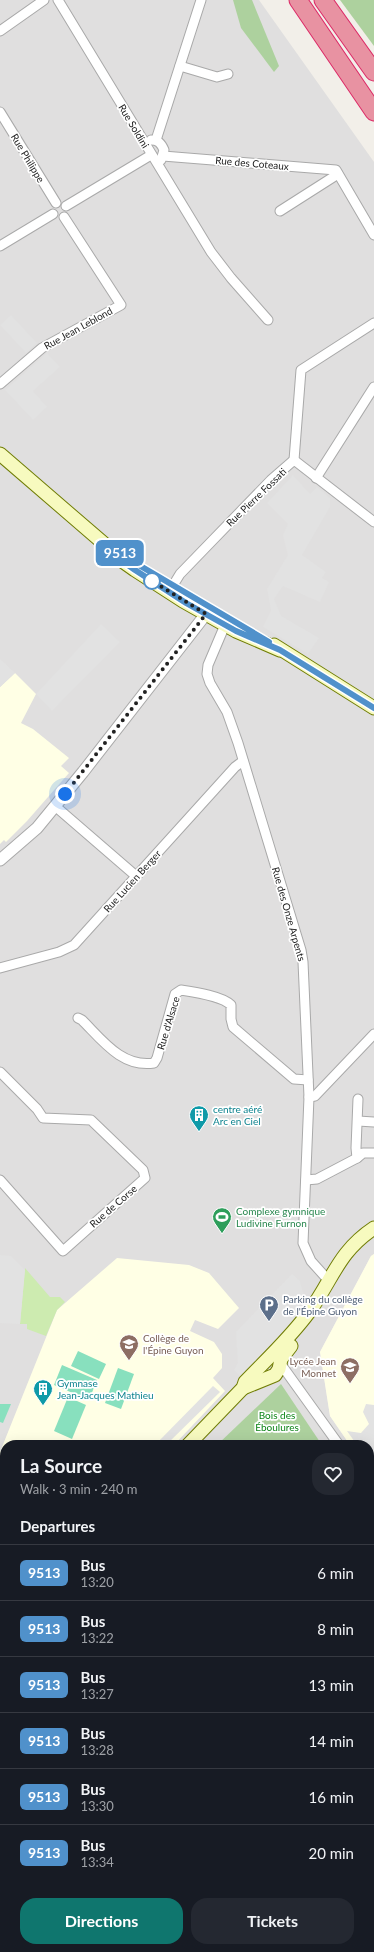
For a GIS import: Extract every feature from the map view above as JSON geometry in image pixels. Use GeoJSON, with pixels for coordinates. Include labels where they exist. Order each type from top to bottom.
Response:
{"type":"FeatureCollection","features":[{"type":"Feature","properties":{"kind":"highway"},"geometry":{"type":"LineString","coordinates":[[298,0],[374,112]]}},
{"type":"Feature","properties":{"kind":"highway"},"geometry":{"type":"LineString","coordinates":[[323,0],[374,72]]}},
{"type":"Feature","properties":{"kind":"main road"},"geometry":{"type":"LineString","coordinates":[[1,458],[110,548],[137,567],[171,588],[206,614],[280,650]]}},
{"type":"Feature","properties":{"kind":"main road"},"geometry":{"type":"LineString","coordinates":[[171,588],[201,601],[246,629],[264,638],[280,650],[374,708]]}},
{"type":"Feature","properties":{"kind":"main road"},"geometry":{"type":"LineString","coordinates":[[193,1440],[243,1388],[245,1382],[270,1368],[327,1285],[336,1266],[361,1237],[374,1228]]}},
{"type":"Feature","properties":{"kind":"street"},"geometry":{"type":"LineString","coordinates":[[0,31],[44,0]]}},
{"type":"Feature","properties":{"kind":"street","name":"Rue Soldini"},"geometry":{"type":"LineString","coordinates":[[58,0],[212,252],[240,288],[268,320]]}},
{"type":"Feature","properties":{"kind":"street"},"geometry":{"type":"LineString","coordinates":[[156,140],[201,0]]}},
{"type":"Feature","properties":{"kind":"street"},"geometry":{"type":"LineString","coordinates":[[180,66],[217,77],[228,74]]}},
{"type":"Feature","properties":{"kind":"street","name":"Rue Philippe"},"geometry":{"type":"LineString","coordinates":[[0,112],[56,204]]}},
{"type":"Feature","properties":{"kind":"street"},"geometry":{"type":"LineString","coordinates":[[144,142],[156,140],[161,144],[164,150],[163,156],[157,163]]}},
{"type":"Feature","properties":{"kind":"street"},"geometry":{"type":"LineString","coordinates":[[66,206],[151,154]]}},
{"type":"Feature","properties":{"kind":"street","name":"Rue des Coteaux"},"geometry":{"type":"LineString","coordinates":[[163,156],[336,170],[338,174]]}},
{"type":"Feature","properties":{"kind":"street"},"geometry":{"type":"LineString","coordinates":[[280,211],[338,174],[374,235]]}},
{"type":"Feature","properties":{"kind":"street"},"geometry":{"type":"LineString","coordinates":[[62,203],[66,206],[67,212],[64,217],[58,218],[53,214],[52,207],[56,204],[62,203]]}},
{"type":"Feature","properties":{"kind":"street"},"geometry":{"type":"LineString","coordinates":[[0,246],[53,214]]}},
{"type":"Feature","properties":{"kind":"street","name":"Rue Jean Leblond"},"geometry":{"type":"LineString","coordinates":[[0,384],[42,348],[121,305],[64,217]]}},
{"type":"Feature","properties":{"kind":"street"},"geometry":{"type":"LineString","coordinates":[[294,460],[301,370],[374,322]]}},
{"type":"Feature","properties":{"kind":"street"},"geometry":{"type":"LineString","coordinates":[[316,478],[374,387]]}},
{"type":"Feature","properties":{"kind":"street","name":"Rue Pierre Fossati"},"geometry":{"type":"LineString","coordinates":[[171,588],[180,574],[271,480],[294,460],[374,522]]}},
{"type":"Feature","properties":{"kind":"street"},"geometry":{"type":"LineString","coordinates":[[0,860],[31,834],[55,806],[206,614],[201,601]]}},
{"type":"Feature","properties":{"kind":"street"},"geometry":{"type":"LineString","coordinates":[[225,623],[239,629],[246,629]]}},
{"type":"Feature","properties":{"kind":"street","name":"Rue des Onze Arpents"},"geometry":{"type":"LineString","coordinates":[[225,623],[208,665],[208,674],[215,692],[227,712],[301,950],[303,962],[309,1097],[303,1243],[311,1261],[327,1285]]}},
{"type":"Feature","properties":{"kind":"street","name":"Rue Lucien Berger"},"geometry":{"type":"LineString","coordinates":[[0,968],[59,952],[74,945],[235,767],[243,761]]}},
{"type":"Feature","properties":{"kind":"street"},"geometry":{"type":"LineString","coordinates":[[55,806],[136,876]]}},
{"type":"Feature","properties":{"kind":"street","name":"Rue d'Alsace"},"geometry":{"type":"LineString","coordinates":[[78,1018],[82,1020],[120,1057],[148,1064],[154,1063],[157,1058],[175,994],[180,990],[212,997],[228,1002],[231,1005],[231,1019],[233,1027],[294,1079],[308,1080]]}},
{"type":"Feature","properties":{"kind":"street"},"geometry":{"type":"LineString","coordinates":[[309,1097],[315,1096],[374,1034]]}},
{"type":"Feature","properties":{"kind":"street","name":"Rue de Corse"},"geometry":{"type":"LineString","coordinates":[[0,1072],[37,1109],[43,1118],[91,1120],[143,1170],[145,1178],[63,1251],[0,1180]]}},
{"type":"Feature","properties":{"kind":"street"},"geometry":{"type":"LineString","coordinates":[[357,1158],[358,1099]]}},
{"type":"Feature","properties":{"kind":"street"},"geometry":{"type":"LineString","coordinates":[[358,1121],[374,1122]]}},
{"type":"Feature","properties":{"kind":"street"},"geometry":{"type":"LineString","coordinates":[[306,1180],[317,1179],[357,1158],[363,1153],[374,1153]]}},
{"type":"Feature","properties":{"kind":"street"},"geometry":{"type":"LineString","coordinates":[[270,1368],[288,1374],[288,1377],[319,1415],[336,1440]]}},
{"type":"Feature","properties":{"kind":"shaded area"},"geometry":{"type":"Polygon","coordinates":[[[0,0],[259,0],[374,162],[374,1254],[371,1256],[320,1352],[330,1416],[347,1440],[0,1440],[0,0]]]}},
{"type":"Feature","properties":{"kind":"shaded area"},"geometry":{"type":"Polygon","coordinates":[[[11,315],[37,343],[26,353],[0,325],[11,315]]]}},
{"type":"Feature","properties":{"kind":"shaded area"},"geometry":{"type":"Polygon","coordinates":[[[47,353],[60,367],[33,391],[47,407],[33,420],[5,390],[47,353]]]}},
{"type":"Feature","properties":{"kind":"shaded area"},"geometry":{"type":"Polygon","coordinates":[[[293,475],[310,494],[317,487],[330,498],[330,507],[302,555],[326,572],[322,578],[329,582],[320,602],[283,586],[274,599],[281,616],[319,638],[308,654],[263,627],[271,611],[267,589],[288,555],[283,535],[288,524],[267,503],[293,475]]]}},
{"type":"Feature","properties":{"kind":"shaded area"},"geometry":{"type":"Polygon","coordinates":[[[101,624],[120,642],[52,711],[36,694],[101,624]]]}},
{"type":"Feature","properties":{"kind":"shaded area"},"geometry":{"type":"Polygon","coordinates":[[[0,659],[15,673],[0,687],[0,659]]]}},
{"type":"Feature","properties":{"kind":"shaded area"},"geometry":{"type":"Polygon","coordinates":[[[15,673],[36,694],[21,723],[33,729],[69,758],[61,766],[69,773],[27,821],[6,842],[4,840],[0,844],[0,687],[15,673]]]}},
{"type":"Feature","properties":{"kind":"shaded area","name":"Lycée Jean Monnet"},"geometry":{"type":"Polygon","coordinates":[[[374,1254],[374,1440],[347,1440],[330,1416],[320,1352],[371,1256],[374,1254]]]}},
{"type":"Feature","properties":{"kind":"shaded area"},"geometry":{"type":"Polygon","coordinates":[[[0,1255],[11,1256],[25,1270],[20,1324],[0,1323],[0,1255]]]}},
{"type":"Feature","properties":{"kind":"shaded area","name":"Collège de l'Épine Guyon"},"geometry":{"type":"Polygon","coordinates":[[[117,1258],[189,1265],[209,1273],[239,1308],[218,1329],[195,1320],[190,1331],[214,1342],[222,1354],[222,1368],[213,1378],[225,1391],[179,1440],[5,1440],[57,1310],[117,1258]]]}},
{"type":"Feature","properties":{"kind":"shaded area","name":"Parking du collège de l'Épine Guyon"},"geometry":{"type":"Polygon","coordinates":[[[292,1274],[300,1281],[304,1296],[302,1311],[241,1377],[234,1370],[238,1363],[236,1332],[292,1274]]]}},
{"type":"Feature","properties":{"kind":"shaded area"},"geometry":{"type":"Polygon","coordinates":[[[213,1386],[220,1392],[171,1440],[160,1440],[213,1386]]]}},
{"type":"Feature","properties":{"kind":"shaded area"},"geometry":{"type":"Polygon","coordinates":[[[366,1404],[374,1405],[374,1440],[353,1440],[347,1431],[361,1433],[369,1424],[363,1412],[366,1404]]]}},
{"type":"Feature","properties":{"kind":"green space"},"geometry":{"type":"Polygon","coordinates":[[[233,0],[252,0],[279,66],[274,72],[241,28],[233,0]]]}},
{"type":"Feature","properties":{"kind":"green space"},"geometry":{"type":"Polygon","coordinates":[[[340,0],[374,0],[374,46],[340,0]]]}},
{"type":"Feature","properties":{"kind":"green space"},"geometry":{"type":"Polygon","coordinates":[[[25,1268],[50,1297],[60,1297],[65,1302],[57,1310],[46,1336],[27,1329],[27,1324],[20,1324],[25,1268]]]}},
{"type":"Feature","properties":{"kind":"green space"},"geometry":{"type":"Polygon","coordinates":[[[78,1351],[106,1364],[99,1379],[71,1366],[78,1351]]]}},
{"type":"Feature","properties":{"kind":"green space"},"geometry":{"type":"Polygon","coordinates":[[[62,1365],[97,1380],[89,1400],[54,1385],[62,1365]]]}},
{"type":"Feature","properties":{"kind":"green space"},"geometry":{"type":"Polygon","coordinates":[[[118,1368],[134,1374],[121,1409],[105,1403],[118,1368]]]}},
{"type":"Feature","properties":{"kind":"green space","name":"Bois des Éboulures"},"geometry":{"type":"Polygon","coordinates":[[[281,1384],[319,1440],[222,1440],[281,1384]]]}},
{"type":"Feature","properties":{"kind":"green space"},"geometry":{"type":"Polygon","coordinates":[[[68,1397],[86,1405],[72,1439],[54,1431],[68,1397]]]}},
{"type":"Feature","properties":{"kind":"green space"},"geometry":{"type":"Polygon","coordinates":[[[0,1404],[11,1404],[3,1423],[0,1422],[0,1404]]]}},
{"type":"Feature","properties":{"kind":"bus line","name":"9513"},"geometry":{"type":"LineString","coordinates":[[269,642],[110,548],[118,558],[186,603],[244,635],[280,650],[374,708]]}},
{"type":"Feature","properties":{"kind":"place","name":"centre aéré Arc en Ciel"},"geometry":{"type":"Point","coordinates":[199,1132]}},
{"type":"Feature","properties":{"kind":"place","name":"Complexe gymnique Ludivine Furnon"},"geometry":{"type":"Point","coordinates":[222,1234]}},
{"type":"Feature","properties":{"kind":"place","name":"Parking du collège de l'Épine Guyon"},"geometry":{"type":"Point","coordinates":[269,1322]}},
{"type":"Feature","properties":{"kind":"place","name":"Collège de l'Épine Guyon"},"geometry":{"type":"Point","coordinates":[129,1361]}},
{"type":"Feature","properties":{"kind":"place","name":"Lycée Jean Monnet"},"geometry":{"type":"Point","coordinates":[350,1384]}},
{"type":"Feature","properties":{"kind":"place","name":"Gymnase Jean-Jacques Mathieu"},"geometry":{"type":"Point","coordinates":[43,1406]}},
{"type":"Feature","properties":{"kind":"route"},"geometry":{"type":"LineString","coordinates":[[65,794],[206,614],[152,581]]}}]}
